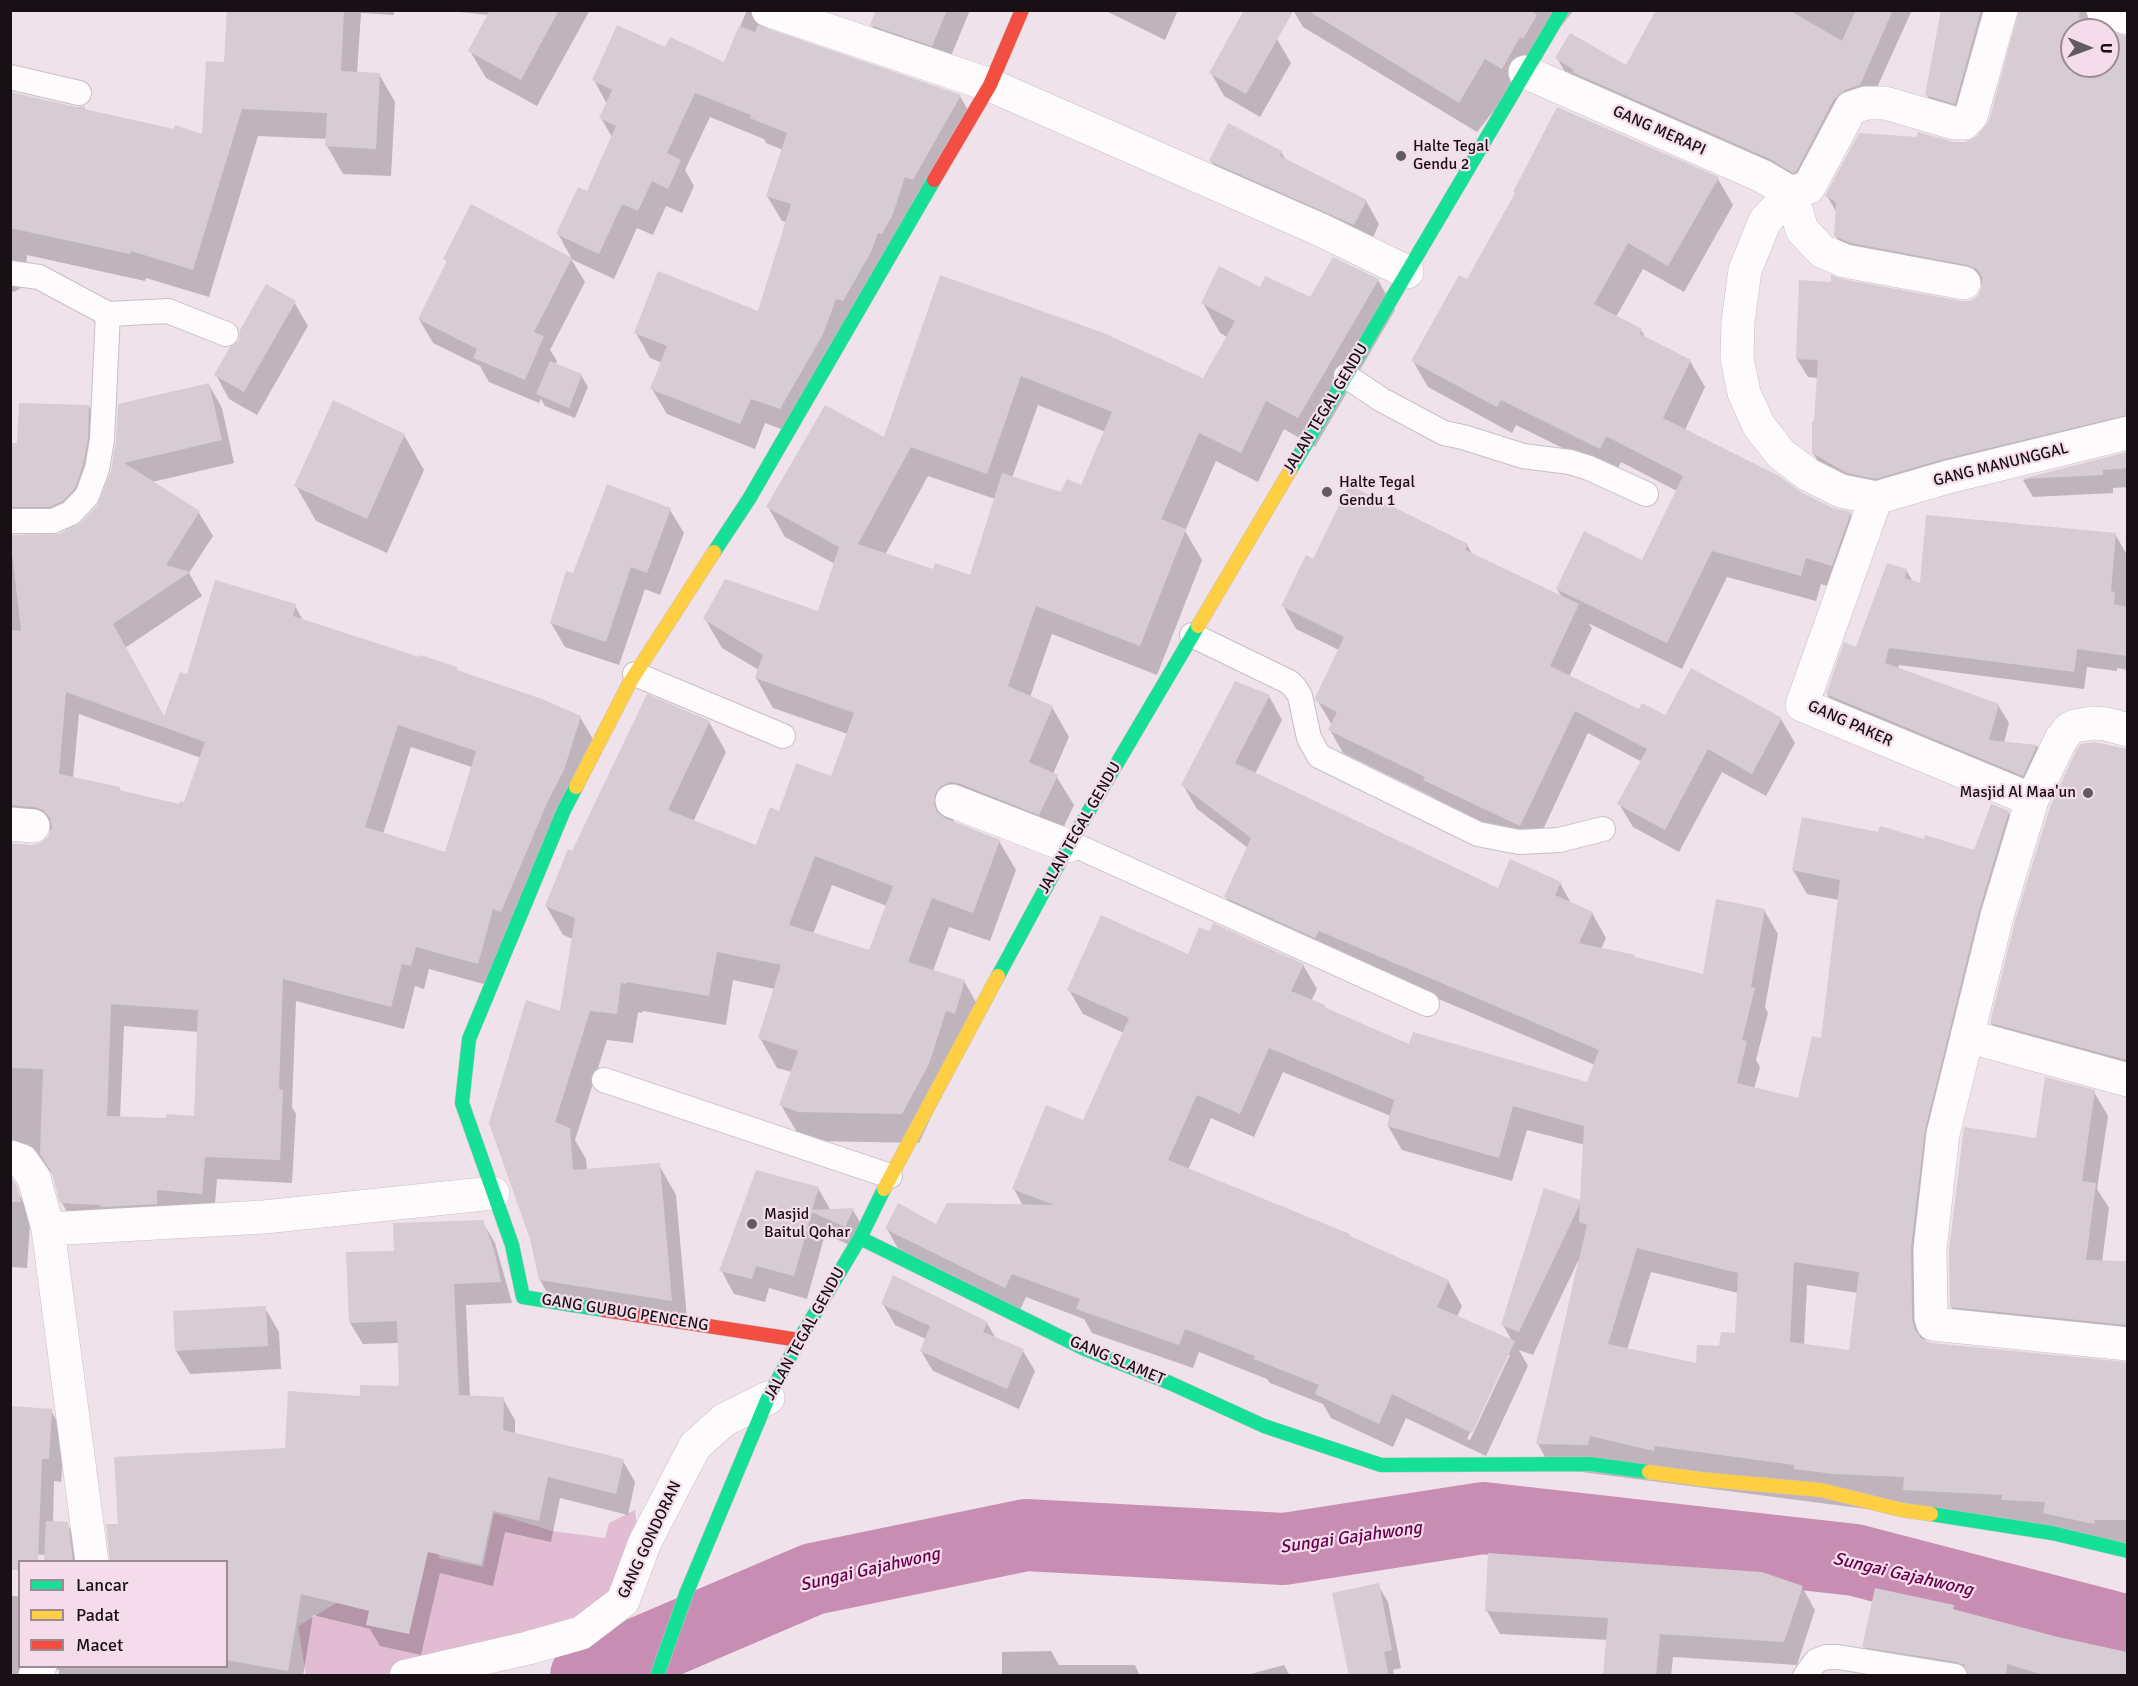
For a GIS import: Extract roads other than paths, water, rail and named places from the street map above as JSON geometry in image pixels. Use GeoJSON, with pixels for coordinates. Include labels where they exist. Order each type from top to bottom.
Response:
{"type":"FeatureCollection","features":[{"type":"Feature","properties":{"kind":"street"},"geometry":{"type":"LineString","coordinates":[[768,10],[990,85],[1321,230],[1407,272]]}},
{"type":"Feature","properties":{"kind":"street"},"geometry":{"type":"LineString","coordinates":[[48,1229],[264,1217],[493,1193],[462,1102],[470,1039],[564,810],[635,674],[749,499],[990,85],[1022,10]]}},
{"type":"Feature","properties":{"kind":"street","name":"JALAN TEGAL GENDU"},"geometry":{"type":"LineString","coordinates":[[657,1676],[686,1594],[768,1398],[799,1340],[860,1238],[890,1176],[1069,844],[1562,10]]}},
{"type":"Feature","properties":{"kind":"street"},"geometry":{"type":"LineString","coordinates":[[1876,498],[1841,490],[1809,476],[1781,454],[1759,426],[1744,393],[1737,358],[1738,322],[1745,270],[1765,221],[1791,193],[1809,187],[1851,108],[1866,103],[1885,103],[1954,123],[1964,123],[1971,116],[2001,10]]}},
{"type":"Feature","properties":{"kind":"street"},"geometry":{"type":"LineString","coordinates":[[2103,10],[2127,18]]}},
{"type":"Feature","properties":{"kind":"street","name":"GANG MERAPI"},"geometry":{"type":"LineString","coordinates":[[1526,72],[1762,176],[1791,193]]}},
{"type":"Feature","properties":{"kind":"street"},"geometry":{"type":"LineString","coordinates":[[1791,193],[1802,230],[1822,251],[1845,261],[1964,283]]}},
{"type":"Feature","properties":{"kind":"street","name":"GANG MANUNGGAL"},"geometry":{"type":"LineString","coordinates":[[1876,498],[1948,477],[2127,433]]}},
{"type":"Feature","properties":{"kind":"street","name":"GANG PAKER"},"geometry":{"type":"LineString","coordinates":[[1876,498],[1802,705],[2032,800]]}},
{"type":"Feature","properties":{"kind":"street"},"geometry":{"type":"LineString","coordinates":[[2127,730],[2093,723],[2069,729],[2061,739],[2032,800],[1997,916],[1943,1134],[1930,1249],[1933,1324],[2127,1344]]}},
{"type":"Feature","properties":{"kind":"street"},"geometry":{"type":"LineString","coordinates":[[952,801],[1069,844]]}},
{"type":"Feature","properties":{"kind":"street"},"geometry":{"type":"LineString","coordinates":[[1967,1036],[2127,1080]]}},
{"type":"Feature","properties":{"kind":"street"},"geometry":{"type":"LineString","coordinates":[[10,1157],[22,1161],[34,1178],[48,1229],[92,1560]]}},
{"type":"Feature","properties":{"kind":"street","name":"GANG GUBUG PENCENG"},"geometry":{"type":"LineString","coordinates":[[493,1193],[512,1245],[523,1297],[799,1340]]}},
{"type":"Feature","properties":{"kind":"street","name":"GANG SLAMET"},"geometry":{"type":"LineString","coordinates":[[860,1238],[1085,1349],[1170,1383],[1264,1426],[1381,1465],[1590,1464],[1700,1479],[1821,1490],[1902,1510],[2052,1533],[2127,1551]]}},
{"type":"Feature","properties":{"kind":"street","name":"GANG GONDORAN"},"geometry":{"type":"LineString","coordinates":[[406,1676],[528,1648],[581,1633],[623,1601],[645,1542],[695,1446],[724,1420],[768,1398]]}},
{"type":"Feature","properties":{"kind":"lane"},"geometry":{"type":"LineString","coordinates":[[10,77],[79,93]]}},
{"type":"Feature","properties":{"kind":"lane"},"geometry":{"type":"LineString","coordinates":[[10,273],[39,277],[108,314],[168,311],[226,334]]}},
{"type":"Feature","properties":{"kind":"lane"},"geometry":{"type":"LineString","coordinates":[[10,521],[53,521],[71,513],[87,496],[97,469],[102,440],[108,314]]}},
{"type":"Feature","properties":{"kind":"lane"},"geometry":{"type":"LineString","coordinates":[[1346,376],[1382,400],[1444,434],[1463,437],[1523,456],[1570,462],[1589,468],[1646,494]]}},
{"type":"Feature","properties":{"kind":"lane"},"geometry":{"type":"LineString","coordinates":[[1192,635],[1289,682],[1296,688],[1300,696],[1309,738],[1319,756],[1478,834],[1519,842],[1559,840],[1603,829]]}},
{"type":"Feature","properties":{"kind":"lane"},"geometry":{"type":"LineString","coordinates":[[635,674],[783,736]]}},
{"type":"Feature","properties":{"kind":"lane"},"geometry":{"type":"LineString","coordinates":[[1069,844],[1427,1004]]}},
{"type":"Feature","properties":{"kind":"lane"},"geometry":{"type":"LineString","coordinates":[[604,1080],[890,1176]]}},
{"type":"Feature","properties":{"kind":"lane"},"geometry":{"type":"LineString","coordinates":[[1805,1676],[1816,1661],[1826,1657],[1838,1657],[1955,1676]]}},
{"type":"Feature","properties":{"kind":"waterway","name":"Sungai Gajahwong"},"geometry":{"type":"LineString","coordinates":[[586,1676],[813,1579],[1026,1535],[1284,1549],[1483,1518],[1855,1560],[2128,1631]]}},
{"type":"Feature","properties":{"kind":"place","name":"Halte Tegal Gendu 2"},"geometry":{"type":"Point","coordinates":[1401,156]}},
{"type":"Feature","properties":{"kind":"place","name":"Halte Tegal Gendu 1"},"geometry":{"type":"Point","coordinates":[1327,492]}},
{"type":"Feature","properties":{"kind":"place","name":"Masjid Al Maa'un"},"geometry":{"type":"Point","coordinates":[2088,793]}},
{"type":"Feature","properties":{"kind":"place","name":"Masjid Baitul Qohar"},"geometry":{"type":"Point","coordinates":[752,1224]}}]}
